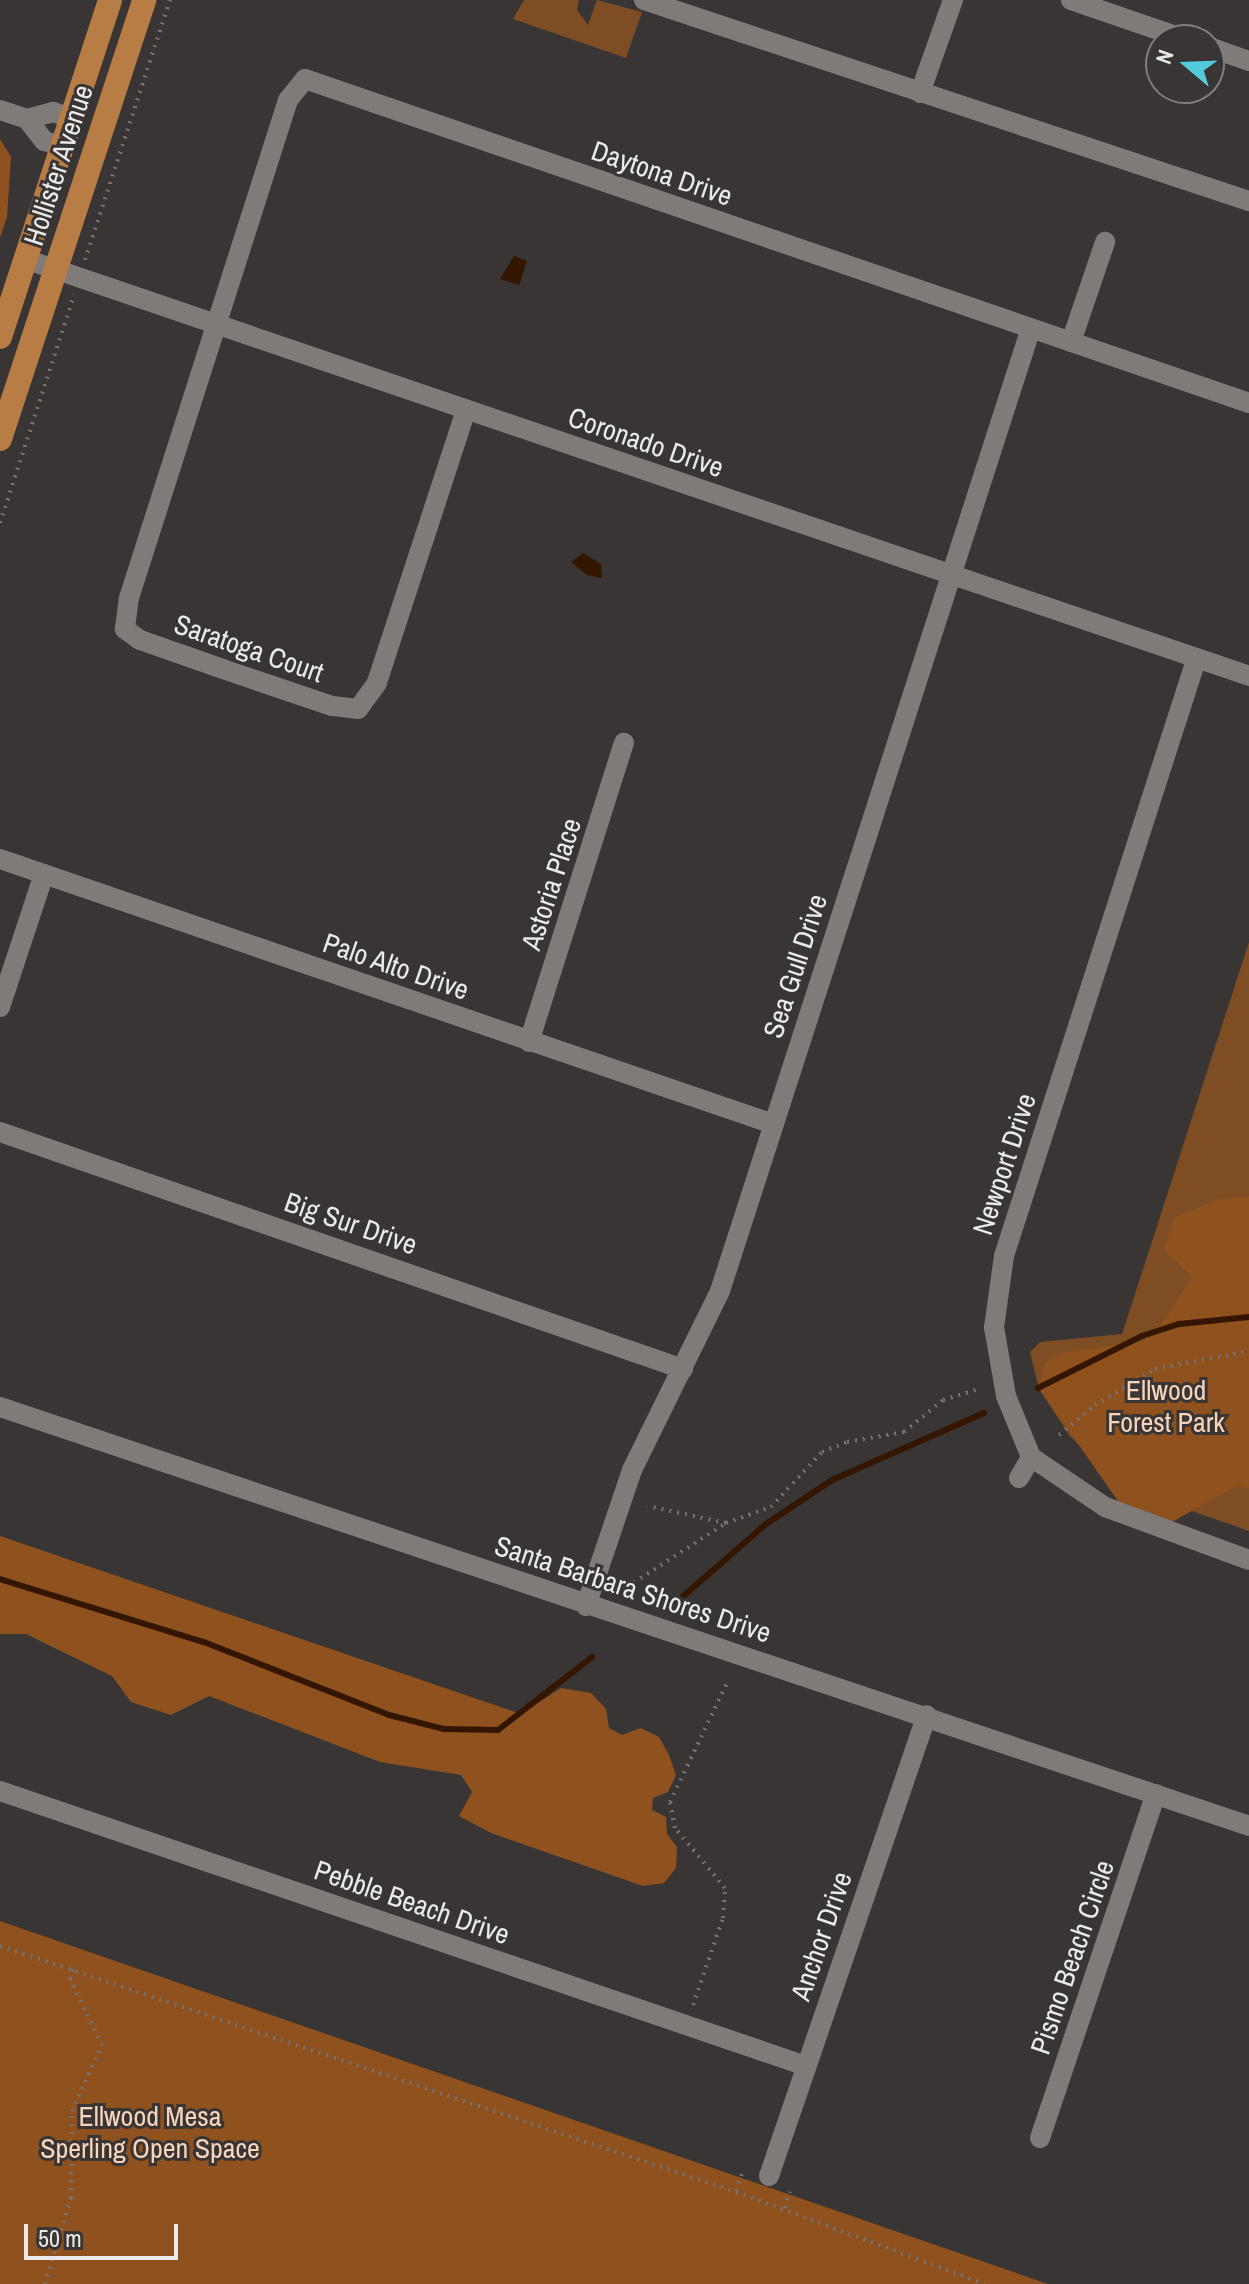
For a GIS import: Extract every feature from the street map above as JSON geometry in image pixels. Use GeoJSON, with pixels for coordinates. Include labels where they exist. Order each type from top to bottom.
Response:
{"type":"FeatureCollection","features":[{"type":"Feature","properties":{"kind":"main road","name":"Hollister Avenue"},"geometry":{"type":"LineString","coordinates":[[0,337],[110,0]]}},
{"type":"Feature","properties":{"kind":"main road","name":"Hollister Avenue"},"geometry":{"type":"LineString","coordinates":[[0,439],[144,0]]}},
{"type":"Feature","properties":{"kind":"street"},"geometry":{"type":"LineString","coordinates":[[644,0],[667,4],[920,93],[1249,201]]}},
{"type":"Feature","properties":{"kind":"street"},"geometry":{"type":"LineString","coordinates":[[920,93],[953,0]]}},
{"type":"Feature","properties":{"kind":"street"},"geometry":{"type":"LineString","coordinates":[[1071,0],[1145,25]]}},
{"type":"Feature","properties":{"kind":"street"},"geometry":{"type":"LineString","coordinates":[[1225,53],[1249,61]]}},
{"type":"Feature","properties":{"kind":"street","name":"Daytona Drive"},"geometry":{"type":"LineString","coordinates":[[218,323],[288,100],[297,83],[313,79],[1030,331],[1249,403]]}},
{"type":"Feature","properties":{"kind":"street"},"geometry":{"type":"LineString","coordinates":[[0,110],[27,119],[53,112],[71,118]]}},
{"type":"Feature","properties":{"kind":"street"},"geometry":{"type":"LineString","coordinates":[[27,119],[44,141],[61,146]]}},
{"type":"Feature","properties":{"kind":"street"},"geometry":{"type":"LineString","coordinates":[[1071,342],[1105,242]]}},
{"type":"Feature","properties":{"kind":"street","name":"Coronado Drive"},"geometry":{"type":"LineString","coordinates":[[25,259],[1249,676]]}},
{"type":"Feature","properties":{"kind":"street","name":"Saratoga Court"},"geometry":{"type":"LineString","coordinates":[[218,323],[126,611],[129,634],[154,645],[332,706],[350,710],[366,704],[466,410]]}},
{"type":"Feature","properties":{"kind":"street","name":"Sea Gull Drive"},"geometry":{"type":"LineString","coordinates":[[586,1606],[632,1470],[712,1311],[1030,331]]}},
{"type":"Feature","properties":{"kind":"street","name":"Newport Drive"},"geometry":{"type":"LineString","coordinates":[[1031,1457],[998,1365],[994,1327],[1001,1266],[1196,660]]}},
{"type":"Feature","properties":{"kind":"street","name":"Astoria Place"},"geometry":{"type":"LineString","coordinates":[[529,1042],[624,743]]}},
{"type":"Feature","properties":{"kind":"street","name":"Palo Alto Drive"},"geometry":{"type":"LineString","coordinates":[[0,859],[773,1124]]}},
{"type":"Feature","properties":{"kind":"street"},"geometry":{"type":"LineString","coordinates":[[0,1007],[44,874]]}},
{"type":"Feature","properties":{"kind":"street","name":"Big Sur Drive"},"geometry":{"type":"LineString","coordinates":[[0,1132],[683,1369]]}},
{"type":"Feature","properties":{"kind":"street","name":"Santa Barbara Shores Drive"},"geometry":{"type":"LineString","coordinates":[[0,1407],[586,1606],[927,1715],[1249,1826]]}},
{"type":"Feature","properties":{"kind":"street"},"geometry":{"type":"LineString","coordinates":[[1019,1478],[1031,1457],[1105,1507],[1249,1560]]}},
{"type":"Feature","properties":{"kind":"street","name":"Anchor Drive"},"geometry":{"type":"LineString","coordinates":[[769,2176],[927,1715]]}},
{"type":"Feature","properties":{"kind":"street","name":"Pebble Beach Drive"},"geometry":{"type":"LineString","coordinates":[[0,1791],[806,2066]]}},
{"type":"Feature","properties":{"kind":"street","name":"Pismo Beach Circle"},"geometry":{"type":"LineString","coordinates":[[1040,2138],[1156,1794]]}},
{"type":"Feature","properties":{"kind":"path"},"geometry":{"type":"LineString","coordinates":[[85,262],[170,0]]}},
{"type":"Feature","properties":{"kind":"path"},"geometry":{"type":"LineString","coordinates":[[0,523],[74,295]]}},
{"type":"Feature","properties":{"kind":"path"},"geometry":{"type":"LineString","coordinates":[[1059,1435],[1095,1405],[1155,1369],[1249,1351]]}},
{"type":"Feature","properties":{"kind":"path"},"geometry":{"type":"LineString","coordinates":[[621,1585],[627,1587],[726,1523],[771,1507],[822,1452],[847,1442],[904,1432],[943,1400],[979,1389]]}},
{"type":"Feature","properties":{"kind":"path"},"geometry":{"type":"LineString","coordinates":[[648,1506],[726,1523]]}},
{"type":"Feature","properties":{"kind":"path"},"geometry":{"type":"LineString","coordinates":[[693,2005],[723,1918],[725,1888],[675,1828],[670,1802],[728,1681]]}},
{"type":"Feature","properties":{"kind":"path"},"geometry":{"type":"LineString","coordinates":[[0,1946],[736,2192],[985,2284]]}},
{"type":"Feature","properties":{"kind":"path"},"geometry":{"type":"LineString","coordinates":[[45,2284],[71,2198],[72,2111],[102,2045],[70,1979],[73,1969]]}},
{"type":"Feature","properties":{"kind":"path"},"geometry":{"type":"LineString","coordinates":[[736,2192],[742,2174]]}},
{"type":"Feature","properties":{"kind":"path"},"geometry":{"type":"LineString","coordinates":[[784,2209],[790,2192]]}},
{"type":"Feature","properties":{"kind":"green space"},"geometry":{"type":"Polygon","coordinates":[[[524,0],[579,0],[577,10],[588,25],[597,0],[642,12],[626,58],[513,19],[524,0]]]}},
{"type":"Feature","properties":{"kind":"green space"},"geometry":{"type":"Polygon","coordinates":[[[0,139],[11,157],[7,217],[0,238],[0,139]]]}},
{"type":"Feature","properties":{"kind":"green space","name":"Ellwood Forest Park"},"geometry":{"type":"Polygon","coordinates":[[[1249,942],[1249,1531],[1160,1500],[1092,1458],[1070,1436],[1039,1389],[1030,1352],[1040,1342],[1122,1334],[1249,942]]]}},
{"type":"Feature","properties":{"kind":"green space","name":"Ellwood Forest Park"},"geometry":{"type":"Polygon","coordinates":[[[1249,1196],[1249,1488],[1238,1485],[1172,1522],[1127,1514],[1039,1388],[1045,1362],[1061,1353],[1143,1341],[1164,1321],[1192,1277],[1164,1250],[1175,1217],[1216,1200],[1249,1196]]]}},
{"type":"Feature","properties":{"kind":"green space"},"geometry":{"type":"Polygon","coordinates":[[[0,1536],[521,1714],[561,1688],[591,1693],[606,1709],[609,1728],[622,1735],[641,1728],[659,1737],[669,1755],[676,1775],[668,1792],[653,1798],[652,1810],[666,1817],[667,1834],[677,1847],[676,1868],[664,1883],[643,1886],[491,1833],[459,1816],[472,1792],[461,1775],[380,1762],[209,1696],[171,1715],[131,1702],[112,1676],[26,1634],[0,1634],[0,1536]]]}},
{"type":"Feature","properties":{"kind":"green space","name":"Ellwood Mesa Sperling Open Space"},"geometry":{"type":"Polygon","coordinates":[[[0,1921],[1048,2284],[0,2284],[0,1921]]]}},
{"type":"Feature","properties":{"kind":"shaded area"},"geometry":{"type":"Polygon","coordinates":[[[514,256],[527,261],[519,285],[500,279],[514,256]]]}},
{"type":"Feature","properties":{"kind":"shaded area"},"geometry":{"type":"Polygon","coordinates":[[[583,553],[601,564],[602,578],[587,575],[571,562],[583,553]]]}},
{"type":"Feature","properties":{"kind":"waterway"},"geometry":{"type":"LineString","coordinates":[[1038,1388],[1142,1336],[1179,1324],[1249,1317]]}},
{"type":"Feature","properties":{"kind":"waterway"},"geometry":{"type":"LineString","coordinates":[[680,1599],[766,1524],[832,1480],[984,1413]]}},
{"type":"Feature","properties":{"kind":"waterway"},"geometry":{"type":"LineString","coordinates":[[0,1579],[204,1642],[389,1715],[444,1729],[498,1730],[592,1657]]}}]}
